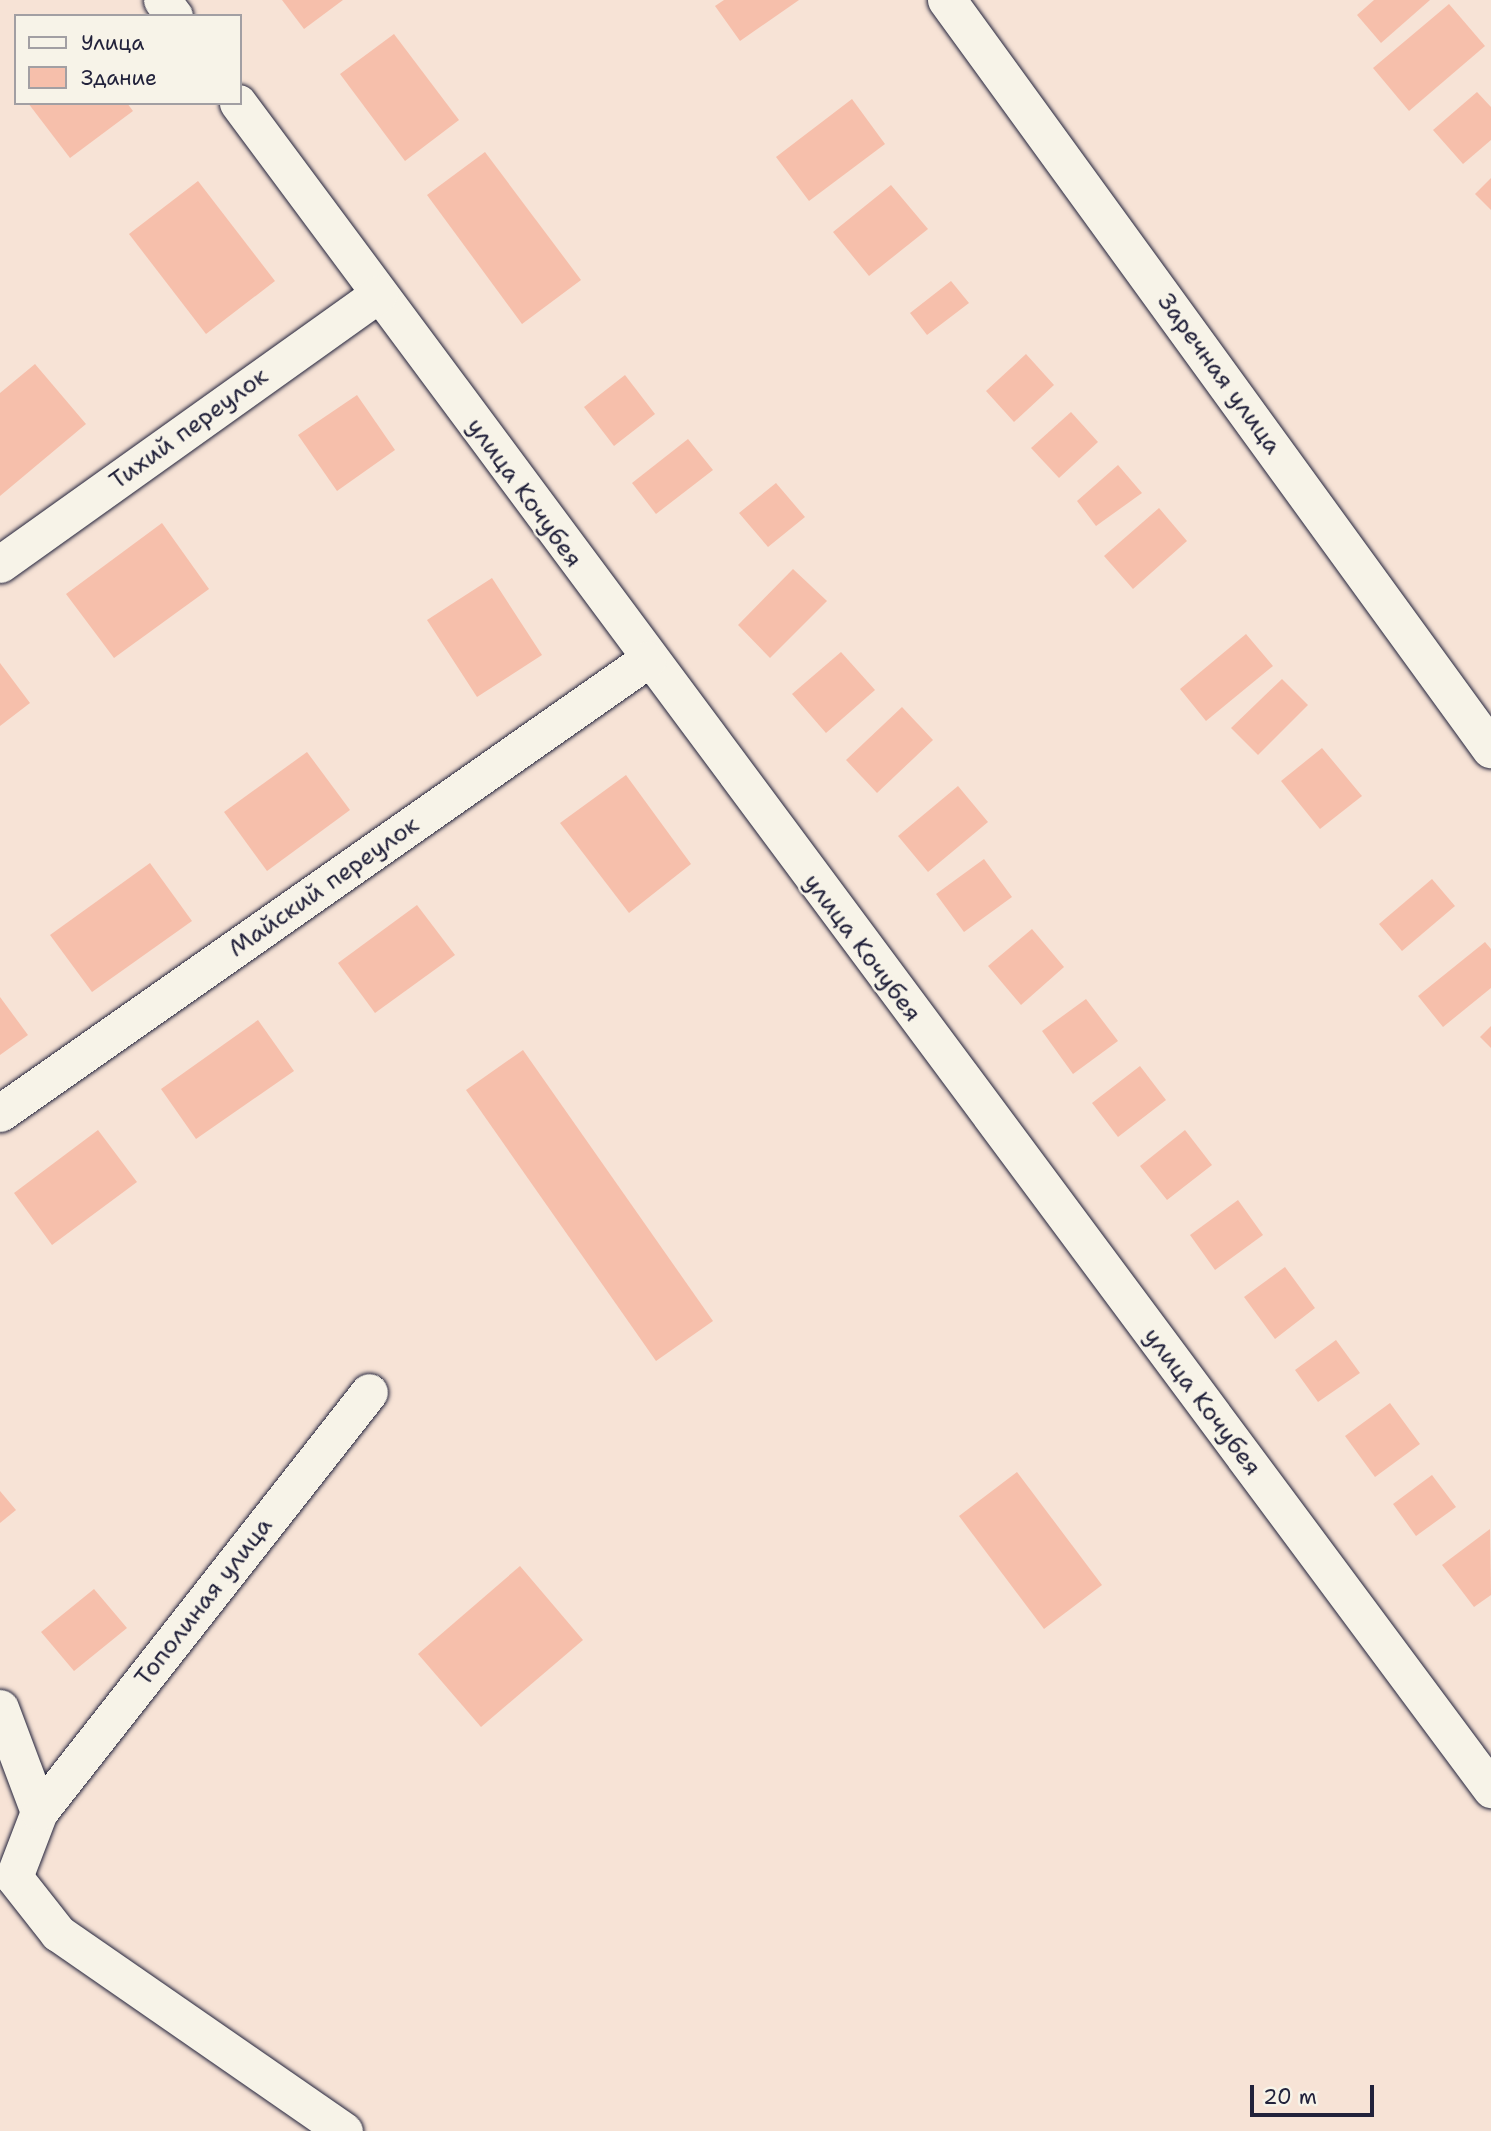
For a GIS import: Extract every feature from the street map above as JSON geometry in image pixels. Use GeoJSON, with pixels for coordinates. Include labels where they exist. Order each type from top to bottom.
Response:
{"type":"FeatureCollection","features":[{"type":"Feature","properties":{"kind":"main road","name":"Заречная улица"},"geometry":{"type":"LineString","coordinates":[[947,0],[1491,748]]}},
{"type":"Feature","properties":{"kind":"street","name":"улица Кочубея"},"geometry":{"type":"LineString","coordinates":[[239,105],[647,660],[1491,1789]]}},
{"type":"Feature","properties":{"kind":"street","name":"Тихий переулок"},"geometry":{"type":"LineString","coordinates":[[0,564],[378,294]]}},
{"type":"Feature","properties":{"kind":"street","name":"Майский переулок"},"geometry":{"type":"LineString","coordinates":[[0,1113],[647,660]]}},
{"type":"Feature","properties":{"kind":"street","name":"Тополиная улица"},"geometry":{"type":"LineString","coordinates":[[345,2131],[58,1933],[14,1877],[39,1812],[369,1392]]}},
{"type":"Feature","properties":{"kind":"street"},"geometry":{"type":"LineString","coordinates":[[0,1708],[39,1812]]}},
{"type":"Feature","properties":{"kind":"building"},"geometry":{"type":"Polygon","coordinates":[[[282,0],[343,0],[304,29],[282,0]]]}},
{"type":"Feature","properties":{"kind":"building"},"geometry":{"type":"Polygon","coordinates":[[[724,0],[799,0],[740,41],[715,6],[724,0]]]}},
{"type":"Feature","properties":{"kind":"building"},"geometry":{"type":"Polygon","coordinates":[[[1374,0],[1430,0],[1381,43],[1357,15],[1374,0]]]}},
{"type":"Feature","properties":{"kind":"building"},"geometry":{"type":"Polygon","coordinates":[[[1449,4],[1485,46],[1409,111],[1373,68],[1449,4]]]}},
{"type":"Feature","properties":{"kind":"building"},"geometry":{"type":"Polygon","coordinates":[[[394,34],[459,120],[405,161],[340,74],[394,34]]]}},
{"type":"Feature","properties":{"kind":"building"},"geometry":{"type":"Polygon","coordinates":[[[1477,92],[1491,107],[1491,140],[1463,164],[1433,130],[1477,92]]]}},
{"type":"Feature","properties":{"kind":"building"},"geometry":{"type":"Polygon","coordinates":[[[852,99],[885,144],[809,201],[776,157],[852,99]]]}},
{"type":"Feature","properties":{"kind":"building"},"geometry":{"type":"Polygon","coordinates":[[[30,105],[128,105],[133,111],[70,158],[30,105]]]}},
{"type":"Feature","properties":{"kind":"building"},"geometry":{"type":"Polygon","coordinates":[[[485,152],[581,280],[522,324],[427,195],[485,152]]]}},
{"type":"Feature","properties":{"kind":"building"},"geometry":{"type":"Polygon","coordinates":[[[1491,178],[1491,210],[1475,194],[1491,178]]]}},
{"type":"Feature","properties":{"kind":"building"},"geometry":{"type":"Polygon","coordinates":[[[198,181],[275,281],[206,334],[129,234],[198,181]]]}},
{"type":"Feature","properties":{"kind":"building"},"geometry":{"type":"Polygon","coordinates":[[[891,185],[928,229],[869,276],[833,232],[891,185]]]}},
{"type":"Feature","properties":{"kind":"building"},"geometry":{"type":"Polygon","coordinates":[[[951,281],[969,303],[927,335],[910,313],[951,281]]]}},
{"type":"Feature","properties":{"kind":"building"},"geometry":{"type":"Polygon","coordinates":[[[1026,354],[1054,385],[1014,422],[986,391],[1026,354]]]}},
{"type":"Feature","properties":{"kind":"building"},"geometry":{"type":"Polygon","coordinates":[[[35,364],[86,424],[0,496],[0,393],[35,364]]]}},
{"type":"Feature","properties":{"kind":"building"},"geometry":{"type":"Polygon","coordinates":[[[625,375],[655,414],[614,446],[584,407],[625,375]]]}},
{"type":"Feature","properties":{"kind":"building"},"geometry":{"type":"Polygon","coordinates":[[[357,395],[395,450],[337,491],[298,435],[357,395]]]}},
{"type":"Feature","properties":{"kind":"building"},"geometry":{"type":"Polygon","coordinates":[[[1071,412],[1098,442],[1059,478],[1031,448],[1071,412]]]}},
{"type":"Feature","properties":{"kind":"building"},"geometry":{"type":"Polygon","coordinates":[[[688,439],[713,470],[656,514],[632,483],[688,439]]]}},
{"type":"Feature","properties":{"kind":"building"},"geometry":{"type":"Polygon","coordinates":[[[1118,465],[1142,493],[1096,526],[1077,501],[1118,465]]]}},
{"type":"Feature","properties":{"kind":"building"},"geometry":{"type":"Polygon","coordinates":[[[776,483],[805,517],[768,547],[739,513],[776,483]]]}},
{"type":"Feature","properties":{"kind":"building"},"geometry":{"type":"Polygon","coordinates":[[[1159,508],[1187,541],[1133,589],[1104,556],[1159,508]]]}},
{"type":"Feature","properties":{"kind":"building"},"geometry":{"type":"Polygon","coordinates":[[[162,523],[209,589],[114,658],[66,594],[162,523]]]}},
{"type":"Feature","properties":{"kind":"building"},"geometry":{"type":"Polygon","coordinates":[[[793,569],[827,601],[770,658],[738,625],[793,569]]]}},
{"type":"Feature","properties":{"kind":"building"},"geometry":{"type":"Polygon","coordinates":[[[492,578],[542,655],[477,697],[427,620],[492,578]]]}},
{"type":"Feature","properties":{"kind":"building"},"geometry":{"type":"Polygon","coordinates":[[[1246,634],[1273,666],[1206,721],[1180,689],[1246,634]]]}},
{"type":"Feature","properties":{"kind":"building"},"geometry":{"type":"Polygon","coordinates":[[[841,652],[875,690],[826,733],[792,694],[841,652]]]}},
{"type":"Feature","properties":{"kind":"building"},"geometry":{"type":"Polygon","coordinates":[[[0,663],[30,703],[0,726],[0,663]]]}},
{"type":"Feature","properties":{"kind":"building"},"geometry":{"type":"Polygon","coordinates":[[[1282,679],[1308,705],[1258,755],[1231,728],[1282,679]]]}},
{"type":"Feature","properties":{"kind":"building"},"geometry":{"type":"Polygon","coordinates":[[[902,707],[933,740],[877,793],[846,760],[902,707]]]}},
{"type":"Feature","properties":{"kind":"building"},"geometry":{"type":"Polygon","coordinates":[[[1322,748],[1362,796],[1320,829],[1281,781],[1322,748]]]}},
{"type":"Feature","properties":{"kind":"building"},"geometry":{"type":"Polygon","coordinates":[[[307,752],[350,810],[267,871],[224,812],[307,752]]]}},
{"type":"Feature","properties":{"kind":"building"},"geometry":{"type":"Polygon","coordinates":[[[626,775],[691,864],[629,913],[560,823],[626,775]]]}},
{"type":"Feature","properties":{"kind":"building"},"geometry":{"type":"Polygon","coordinates":[[[958,786],[988,822],[928,872],[898,836],[958,786]]]}},
{"type":"Feature","properties":{"kind":"building"},"geometry":{"type":"Polygon","coordinates":[[[984,859],[1012,897],[964,932],[936,894],[984,859]]]}},
{"type":"Feature","properties":{"kind":"building"},"geometry":{"type":"Polygon","coordinates":[[[150,863],[192,921],[92,992],[50,935],[150,863]]]}},
{"type":"Feature","properties":{"kind":"building"},"geometry":{"type":"Polygon","coordinates":[[[1432,879],[1455,906],[1402,951],[1379,924],[1432,879]]]}},
{"type":"Feature","properties":{"kind":"building"},"geometry":{"type":"Polygon","coordinates":[[[417,905],[455,955],[375,1013],[338,963],[417,905]]]}},
{"type":"Feature","properties":{"kind":"building"},"geometry":{"type":"Polygon","coordinates":[[[1032,929],[1064,967],[1021,1005],[988,966],[1032,929]]]}},
{"type":"Feature","properties":{"kind":"building"},"geometry":{"type":"Polygon","coordinates":[[[1485,942],[1491,949],[1491,988],[1443,1027],[1418,996],[1485,942]]]}},
{"type":"Feature","properties":{"kind":"building"},"geometry":{"type":"Polygon","coordinates":[[[0,997],[28,1035],[0,1055],[0,997]]]}},
{"type":"Feature","properties":{"kind":"building"},"geometry":{"type":"Polygon","coordinates":[[[1086,999],[1118,1041],[1073,1074],[1042,1031],[1086,999]]]}},
{"type":"Feature","properties":{"kind":"building"},"geometry":{"type":"Polygon","coordinates":[[[258,1020],[294,1071],[196,1139],[161,1089],[258,1020]]]}},
{"type":"Feature","properties":{"kind":"building"},"geometry":{"type":"Polygon","coordinates":[[[1491,1026],[1491,1048],[1480,1037],[1491,1026]]]}},
{"type":"Feature","properties":{"kind":"building"},"geometry":{"type":"Polygon","coordinates":[[[523,1050],[713,1321],[656,1361],[466,1090],[523,1050]]]}},
{"type":"Feature","properties":{"kind":"building"},"geometry":{"type":"Polygon","coordinates":[[[1140,1066],[1166,1100],[1118,1137],[1092,1103],[1140,1066]]]}},
{"type":"Feature","properties":{"kind":"building"},"geometry":{"type":"Polygon","coordinates":[[[98,1130],[137,1182],[52,1245],[14,1193],[98,1130]]]}},
{"type":"Feature","properties":{"kind":"building"},"geometry":{"type":"Polygon","coordinates":[[[1185,1130],[1212,1165],[1167,1200],[1140,1166],[1185,1130]]]}},
{"type":"Feature","properties":{"kind":"building"},"geometry":{"type":"Polygon","coordinates":[[[1238,1200],[1263,1235],[1215,1270],[1190,1235],[1238,1200]]]}},
{"type":"Feature","properties":{"kind":"building"},"geometry":{"type":"Polygon","coordinates":[[[1285,1267],[1315,1308],[1275,1339],[1244,1297],[1285,1267]]]}},
{"type":"Feature","properties":{"kind":"building"},"geometry":{"type":"Polygon","coordinates":[[[1336,1340],[1360,1373],[1318,1402],[1295,1370],[1336,1340]]]}},
{"type":"Feature","properties":{"kind":"building"},"geometry":{"type":"Polygon","coordinates":[[[1390,1403],[1420,1444],[1375,1477],[1345,1436],[1390,1403]]]}},
{"type":"Feature","properties":{"kind":"building"},"geometry":{"type":"Polygon","coordinates":[[[1017,1472],[1102,1585],[1044,1629],[959,1516],[1017,1472]]]}},
{"type":"Feature","properties":{"kind":"building"},"geometry":{"type":"Polygon","coordinates":[[[1432,1475],[1456,1507],[1416,1536],[1393,1504],[1432,1475]]]}},
{"type":"Feature","properties":{"kind":"building"},"geometry":{"type":"Polygon","coordinates":[[[0,1491],[16,1510],[0,1523],[0,1491]]]}},
{"type":"Feature","properties":{"kind":"building"},"geometry":{"type":"Polygon","coordinates":[[[1490,1529],[1491,1595],[1474,1607],[1442,1565],[1490,1529]]]}},
{"type":"Feature","properties":{"kind":"building"},"geometry":{"type":"Polygon","coordinates":[[[520,1566],[583,1640],[481,1727],[418,1654],[520,1566]]]}},
{"type":"Feature","properties":{"kind":"building"},"geometry":{"type":"Polygon","coordinates":[[[94,1589],[127,1628],[74,1671],[41,1632],[94,1589]]]}}]}
